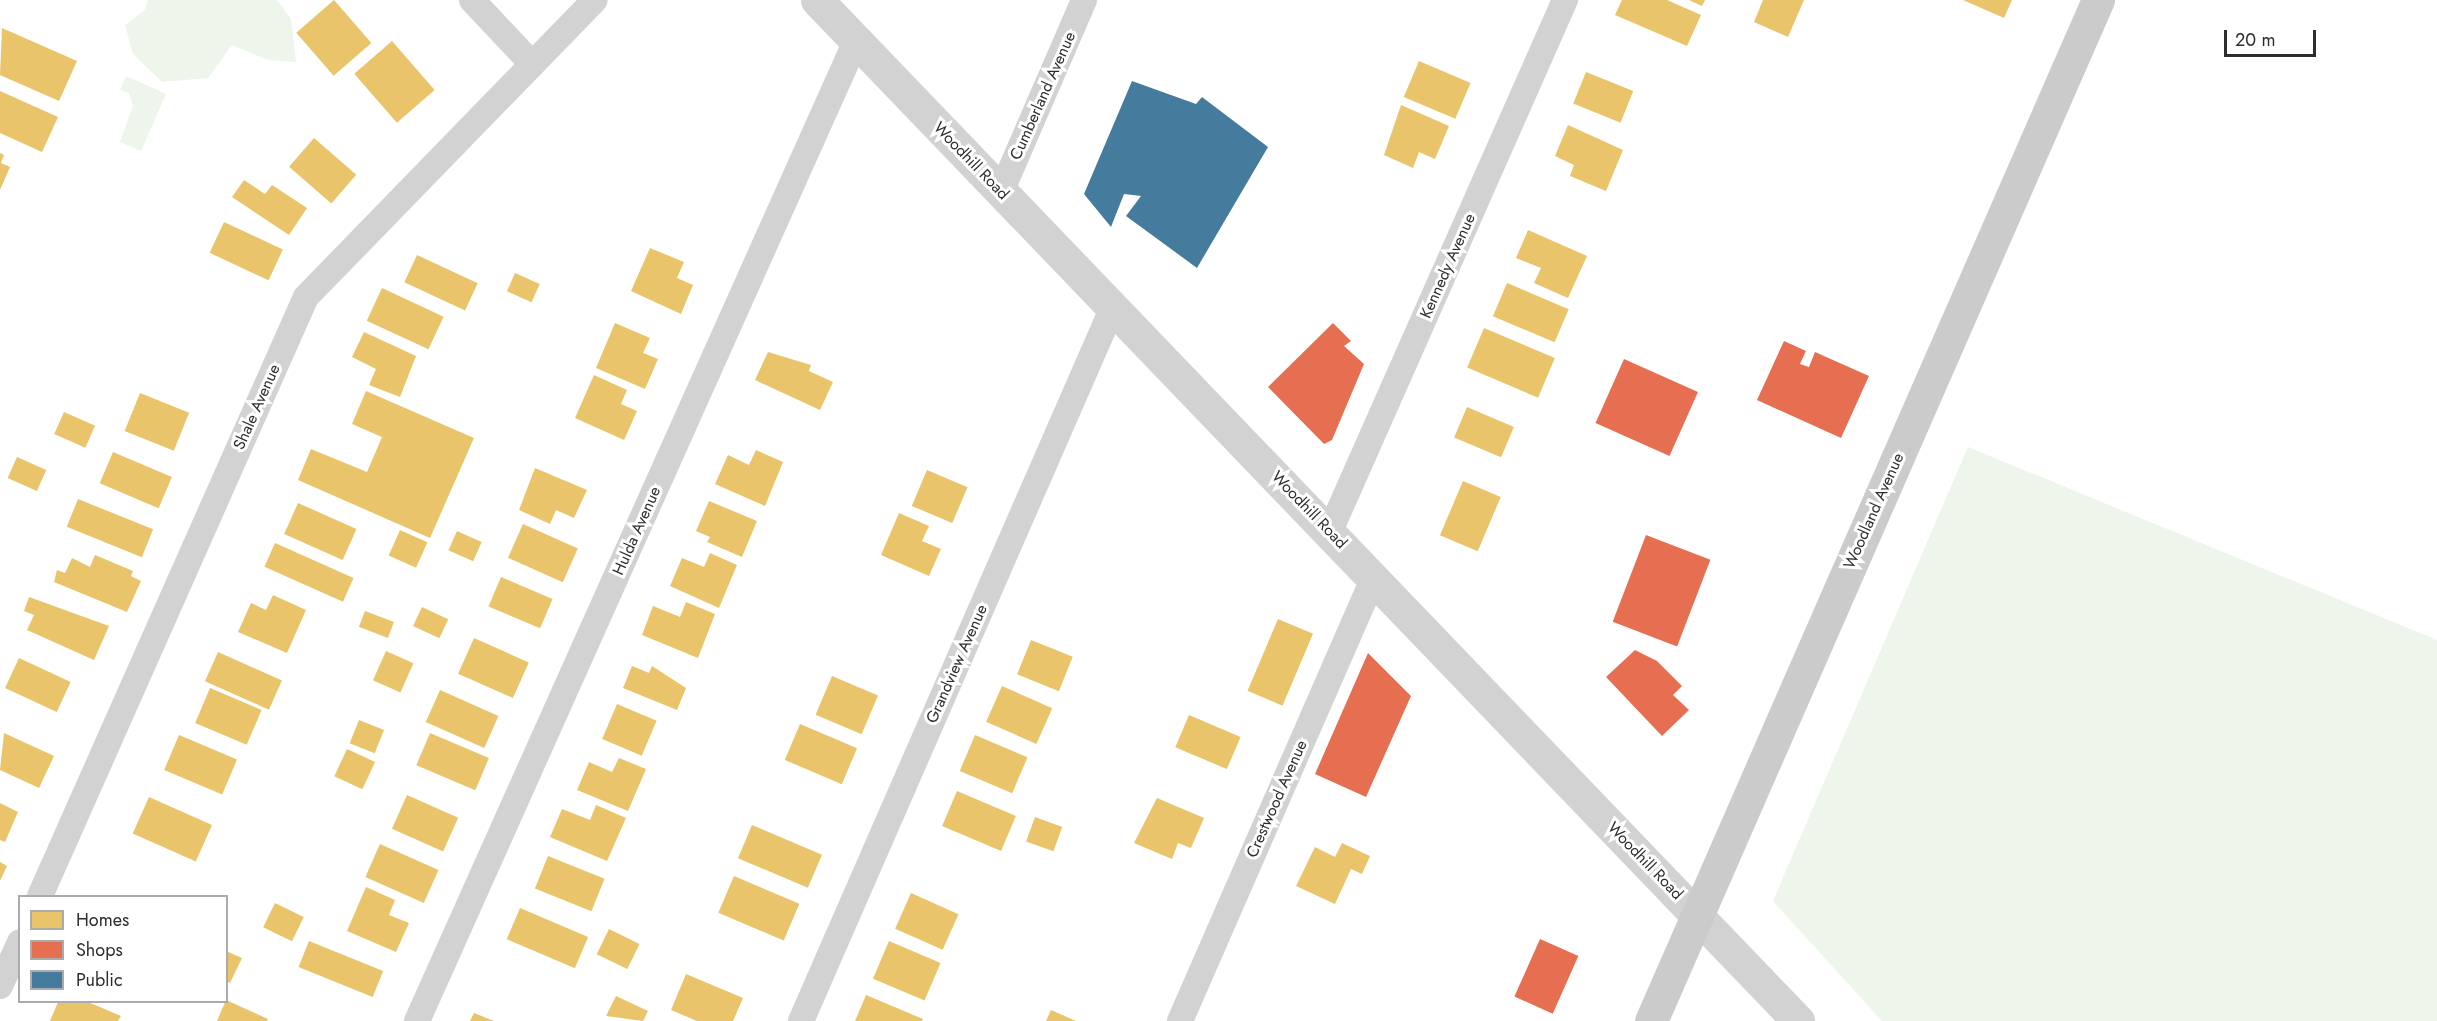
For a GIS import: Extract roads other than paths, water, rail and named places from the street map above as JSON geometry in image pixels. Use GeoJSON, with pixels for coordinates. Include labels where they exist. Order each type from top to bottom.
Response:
{"type":"FeatureCollection","features":[{"type":"Feature","properties":{"kind":"main road","name":"Woodland Avenue"},"geometry":{"type":"LineString","coordinates":[[1651,1021],[2098,0]]}},
{"type":"Feature","properties":{"kind":"street"},"geometry":{"type":"LineString","coordinates":[[472,0],[532,64]]}},
{"type":"Feature","properties":{"kind":"street","name":"Shale Avenue"},"geometry":{"type":"LineString","coordinates":[[41,895],[306,297],[595,0]]}},
{"type":"Feature","properties":{"kind":"street","name":"Woodhill Road"},"geometry":{"type":"LineString","coordinates":[[818,0],[1798,1021]]}},
{"type":"Feature","properties":{"kind":"street","name":"Cumberland Avenue"},"geometry":{"type":"LineString","coordinates":[[1001,192],[1084,0]]}},
{"type":"Feature","properties":{"kind":"street","name":"Kennedy Avenue"},"geometry":{"type":"LineString","coordinates":[[1330,531],[1565,0]]}},
{"type":"Feature","properties":{"kind":"street","name":"Hulda Avenue"},"geometry":{"type":"LineString","coordinates":[[417,1021],[856,41]]}},
{"type":"Feature","properties":{"kind":"street","name":"Grandview Avenue"},"geometry":{"type":"LineString","coordinates":[[801,1021],[1113,307]]}},
{"type":"Feature","properties":{"kind":"street","name":"Crestwood Avenue"},"geometry":{"type":"LineString","coordinates":[[1180,1021],[1374,578]]}},
{"type":"Feature","properties":{"kind":"street"},"geometry":{"type":"LineString","coordinates":[[0,986],[18,946]]}}]}
